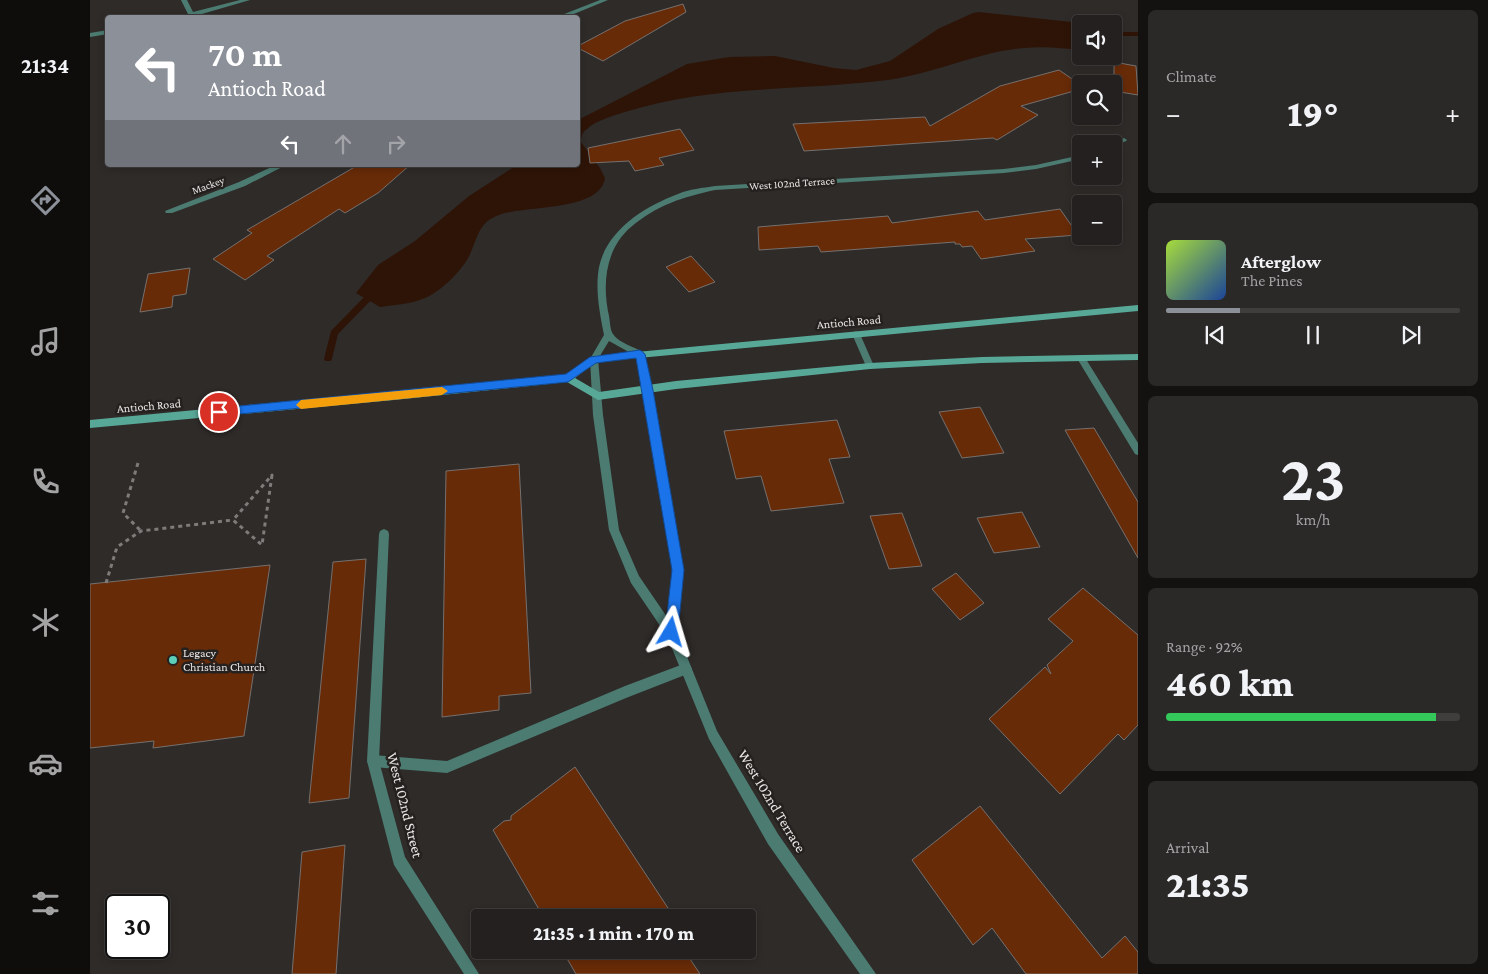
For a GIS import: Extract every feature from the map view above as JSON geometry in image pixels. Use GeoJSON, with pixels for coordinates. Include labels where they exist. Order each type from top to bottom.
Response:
{"type":"FeatureCollection","features":[{"type":"Feature","properties":{"kind":"main road","name":"Antioch Road"},"geometry":{"type":"LineString","coordinates":[[90,424],[568,378],[594,359],[1138,308]]}},
{"type":"Feature","properties":{"kind":"main road"},"geometry":{"type":"LineString","coordinates":[[568,378],[598,396],[870,366],[982,360],[1138,357]]}},
{"type":"Feature","properties":{"kind":"street"},"geometry":{"type":"LineString","coordinates":[[184,0],[192,15]]}},
{"type":"Feature","properties":{"kind":"street"},"geometry":{"type":"LineString","coordinates":[[195,15],[247,0]]}},
{"type":"Feature","properties":{"kind":"street"},"geometry":{"type":"LineString","coordinates":[[564,15],[605,0]]}},
{"type":"Feature","properties":{"kind":"street"},"geometry":{"type":"LineString","coordinates":[[90,35],[105,32]]}},
{"type":"Feature","properties":{"kind":"street","name":"West 102nd Terrace"},"geometry":{"type":"LineString","coordinates":[[608,335],[602,299],[602,272],[610,249],[627,226],[643,214],[681,196],[715,188],[1004,172],[1036,168],[1072,159]]}},
{"type":"Feature","properties":{"kind":"street","name":"Mackey"},"geometry":{"type":"LineString","coordinates":[[169,211],[242,184],[278,167]]}},
{"type":"Feature","properties":{"kind":"street"},"geometry":{"type":"LineString","coordinates":[[856,334],[870,366]]}},
{"type":"Feature","properties":{"kind":"street"},"geometry":{"type":"LineString","coordinates":[[594,359],[608,335],[615,341],[640,354]]}},
{"type":"Feature","properties":{"kind":"street","name":"West 102nd Terrace"},"geometry":{"type":"LineString","coordinates":[[640,354],[648,390],[678,570],[671,632]]}},
{"type":"Feature","properties":{"kind":"street"},"geometry":{"type":"LineString","coordinates":[[1081,358],[1138,451]]}},
{"type":"Feature","properties":{"kind":"street","name":"West 102nd Terrace"},"geometry":{"type":"LineString","coordinates":[[594,359],[598,415],[614,530],[635,579],[671,632],[714,735],[773,839],[869,974]]}},
{"type":"Feature","properties":{"kind":"street","name":"West 102nd Street"},"geometry":{"type":"LineString","coordinates":[[384,534],[373,760],[399,860],[472,974]]}},
{"type":"Feature","properties":{"kind":"street"},"geometry":{"type":"LineString","coordinates":[[373,760],[446,768],[625,692],[686,669]]}},
{"type":"Feature","properties":{"kind":"path"},"geometry":{"type":"LineString","coordinates":[[138,463],[123,513],[141,531]]}},
{"type":"Feature","properties":{"kind":"path"},"geometry":{"type":"LineString","coordinates":[[106,583],[117,547],[141,531],[233,520],[272,475],[262,545],[233,520]]}},
{"type":"Feature","properties":{"kind":"shaded area"},"geometry":{"type":"Polygon","coordinates":[[[979,12],[1072,22],[1072,49],[1038,47],[1007,50],[922,73],[888,80],[689,97],[625,112],[595,123],[582,136],[581,142],[605,178],[600,189],[590,197],[576,202],[511,212],[491,218],[478,233],[471,253],[459,271],[443,287],[425,298],[409,303],[380,307],[356,293],[378,265],[415,241],[469,196],[514,167],[580,167],[580,119],[687,64],[729,57],[775,56],[834,68],[856,70],[890,61],[938,29],[979,12]]]}},
{"type":"Feature","properties":{"kind":"building"},"geometry":{"type":"Polygon","coordinates":[[[683,4],[686,12],[603,61],[580,49],[580,45],[625,21],[683,4]]]}},
{"type":"Feature","properties":{"kind":"building"},"geometry":{"type":"Polygon","coordinates":[[[1122,63],[1136,66],[1138,95],[1122,92],[1122,75],[1114,75],[1114,65],[1122,65],[1122,63]]]}},
{"type":"Feature","properties":{"kind":"building"},"geometry":{"type":"Polygon","coordinates":[[[1059,70],[1072,79],[1072,92],[1021,106],[1038,115],[997,140],[993,138],[804,151],[793,124],[925,117],[930,126],[1000,86],[1059,70]]]}},
{"type":"Feature","properties":{"kind":"building"},"geometry":{"type":"Polygon","coordinates":[[[680,129],[694,150],[659,158],[664,165],[635,171],[629,161],[590,163],[588,148],[680,129]]]}},
{"type":"Feature","properties":{"kind":"building"},"geometry":{"type":"Polygon","coordinates":[[[355,167],[408,167],[378,193],[345,213],[339,209],[267,256],[274,260],[245,280],[213,259],[252,233],[247,230],[355,167]]]}},
{"type":"Feature","properties":{"kind":"building"},"geometry":{"type":"Polygon","coordinates":[[[1060,209],[1072,226],[1072,235],[1025,239],[1035,251],[981,259],[972,246],[962,247],[960,244],[955,244],[955,242],[821,252],[818,246],[759,250],[758,227],[888,216],[892,223],[978,211],[985,220],[1060,209]]]}},
{"type":"Feature","properties":{"kind":"building"},"geometry":{"type":"Polygon","coordinates":[[[691,256],[715,282],[689,292],[666,267],[691,256]]]}},
{"type":"Feature","properties":{"kind":"building"},"geometry":{"type":"Polygon","coordinates":[[[190,268],[186,294],[173,296],[172,307],[140,312],[148,274],[190,268]]]}},
{"type":"Feature","properties":{"kind":"building"},"geometry":{"type":"Polygon","coordinates":[[[980,407],[1004,453],[962,458],[939,412],[980,407]]]}},
{"type":"Feature","properties":{"kind":"building"},"geometry":{"type":"Polygon","coordinates":[[[837,420],[850,457],[829,459],[844,503],[771,511],[761,476],[736,479],[724,431],[837,420]]]}},
{"type":"Feature","properties":{"kind":"building"},"geometry":{"type":"Polygon","coordinates":[[[1094,428],[1138,502],[1138,558],[1065,430],[1094,428]]]}},
{"type":"Feature","properties":{"kind":"building"},"geometry":{"type":"Polygon","coordinates":[[[519,464],[531,693],[499,696],[499,710],[442,717],[446,471],[519,464]]]}},
{"type":"Feature","properties":{"kind":"building"},"geometry":{"type":"Polygon","coordinates":[[[1022,512],[1040,547],[994,553],[977,518],[1022,512]]]}},
{"type":"Feature","properties":{"kind":"building"},"geometry":{"type":"Polygon","coordinates":[[[902,513],[922,566],[889,569],[870,516],[902,513]]]}},
{"type":"Feature","properties":{"kind":"building"},"geometry":{"type":"Polygon","coordinates":[[[366,559],[349,798],[309,803],[333,562],[366,559]]]}},
{"type":"Feature","properties":{"kind":"building","name":"Legacy Christian Church"},"geometry":{"type":"Polygon","coordinates":[[[270,565],[244,736],[153,748],[154,741],[90,748],[90,584],[270,565]]]}},
{"type":"Feature","properties":{"kind":"building"},"geometry":{"type":"Polygon","coordinates":[[[956,573],[984,603],[960,620],[932,589],[956,573]]]}},
{"type":"Feature","properties":{"kind":"building"},"geometry":{"type":"Polygon","coordinates":[[[1083,588],[1138,635],[1138,725],[1124,740],[1118,734],[1060,794],[989,719],[1045,667],[1051,674],[1047,665],[1073,641],[1048,619],[1083,588]]]}},
{"type":"Feature","properties":{"kind":"building"},"geometry":{"type":"Polygon","coordinates":[[[575,767],[668,908],[539,909],[493,830],[504,821],[511,820],[511,816],[575,767]]]}},
{"type":"Feature","properties":{"kind":"building"},"geometry":{"type":"Polygon","coordinates":[[[980,806],[1102,958],[1125,936],[1138,952],[1138,974],[1026,974],[992,928],[973,945],[912,860],[980,806]]]}},
{"type":"Feature","properties":{"kind":"building"},"geometry":{"type":"Polygon","coordinates":[[[345,845],[336,974],[292,974],[302,852],[345,845]]]}},
{"type":"Feature","properties":{"kind":"building"},"geometry":{"type":"Polygon","coordinates":[[[567,959],[690,959],[700,974],[576,974],[567,959]]]}},
{"type":"Feature","properties":{"kind":"waterway"},"geometry":{"type":"LineString","coordinates":[[1122,34],[1138,34]]}},
{"type":"Feature","properties":{"kind":"waterway"},"geometry":{"type":"LineString","coordinates":[[328,359],[334,333],[373,293]]}},
{"type":"Feature","properties":{"kind":"slow traffic"},"geometry":{"type":"LineString","coordinates":[[301,405],[442,391]]}},
{"type":"Feature","properties":{"kind":"place","name":"Legacy Christian Church"},"geometry":{"type":"Point","coordinates":[173,660]}},
{"type":"Feature","properties":{"kind":"route"},"geometry":{"type":"LineString","coordinates":[[219,412],[568,378],[594,359],[640,354],[648,390],[678,570],[671,632]]}}]}
